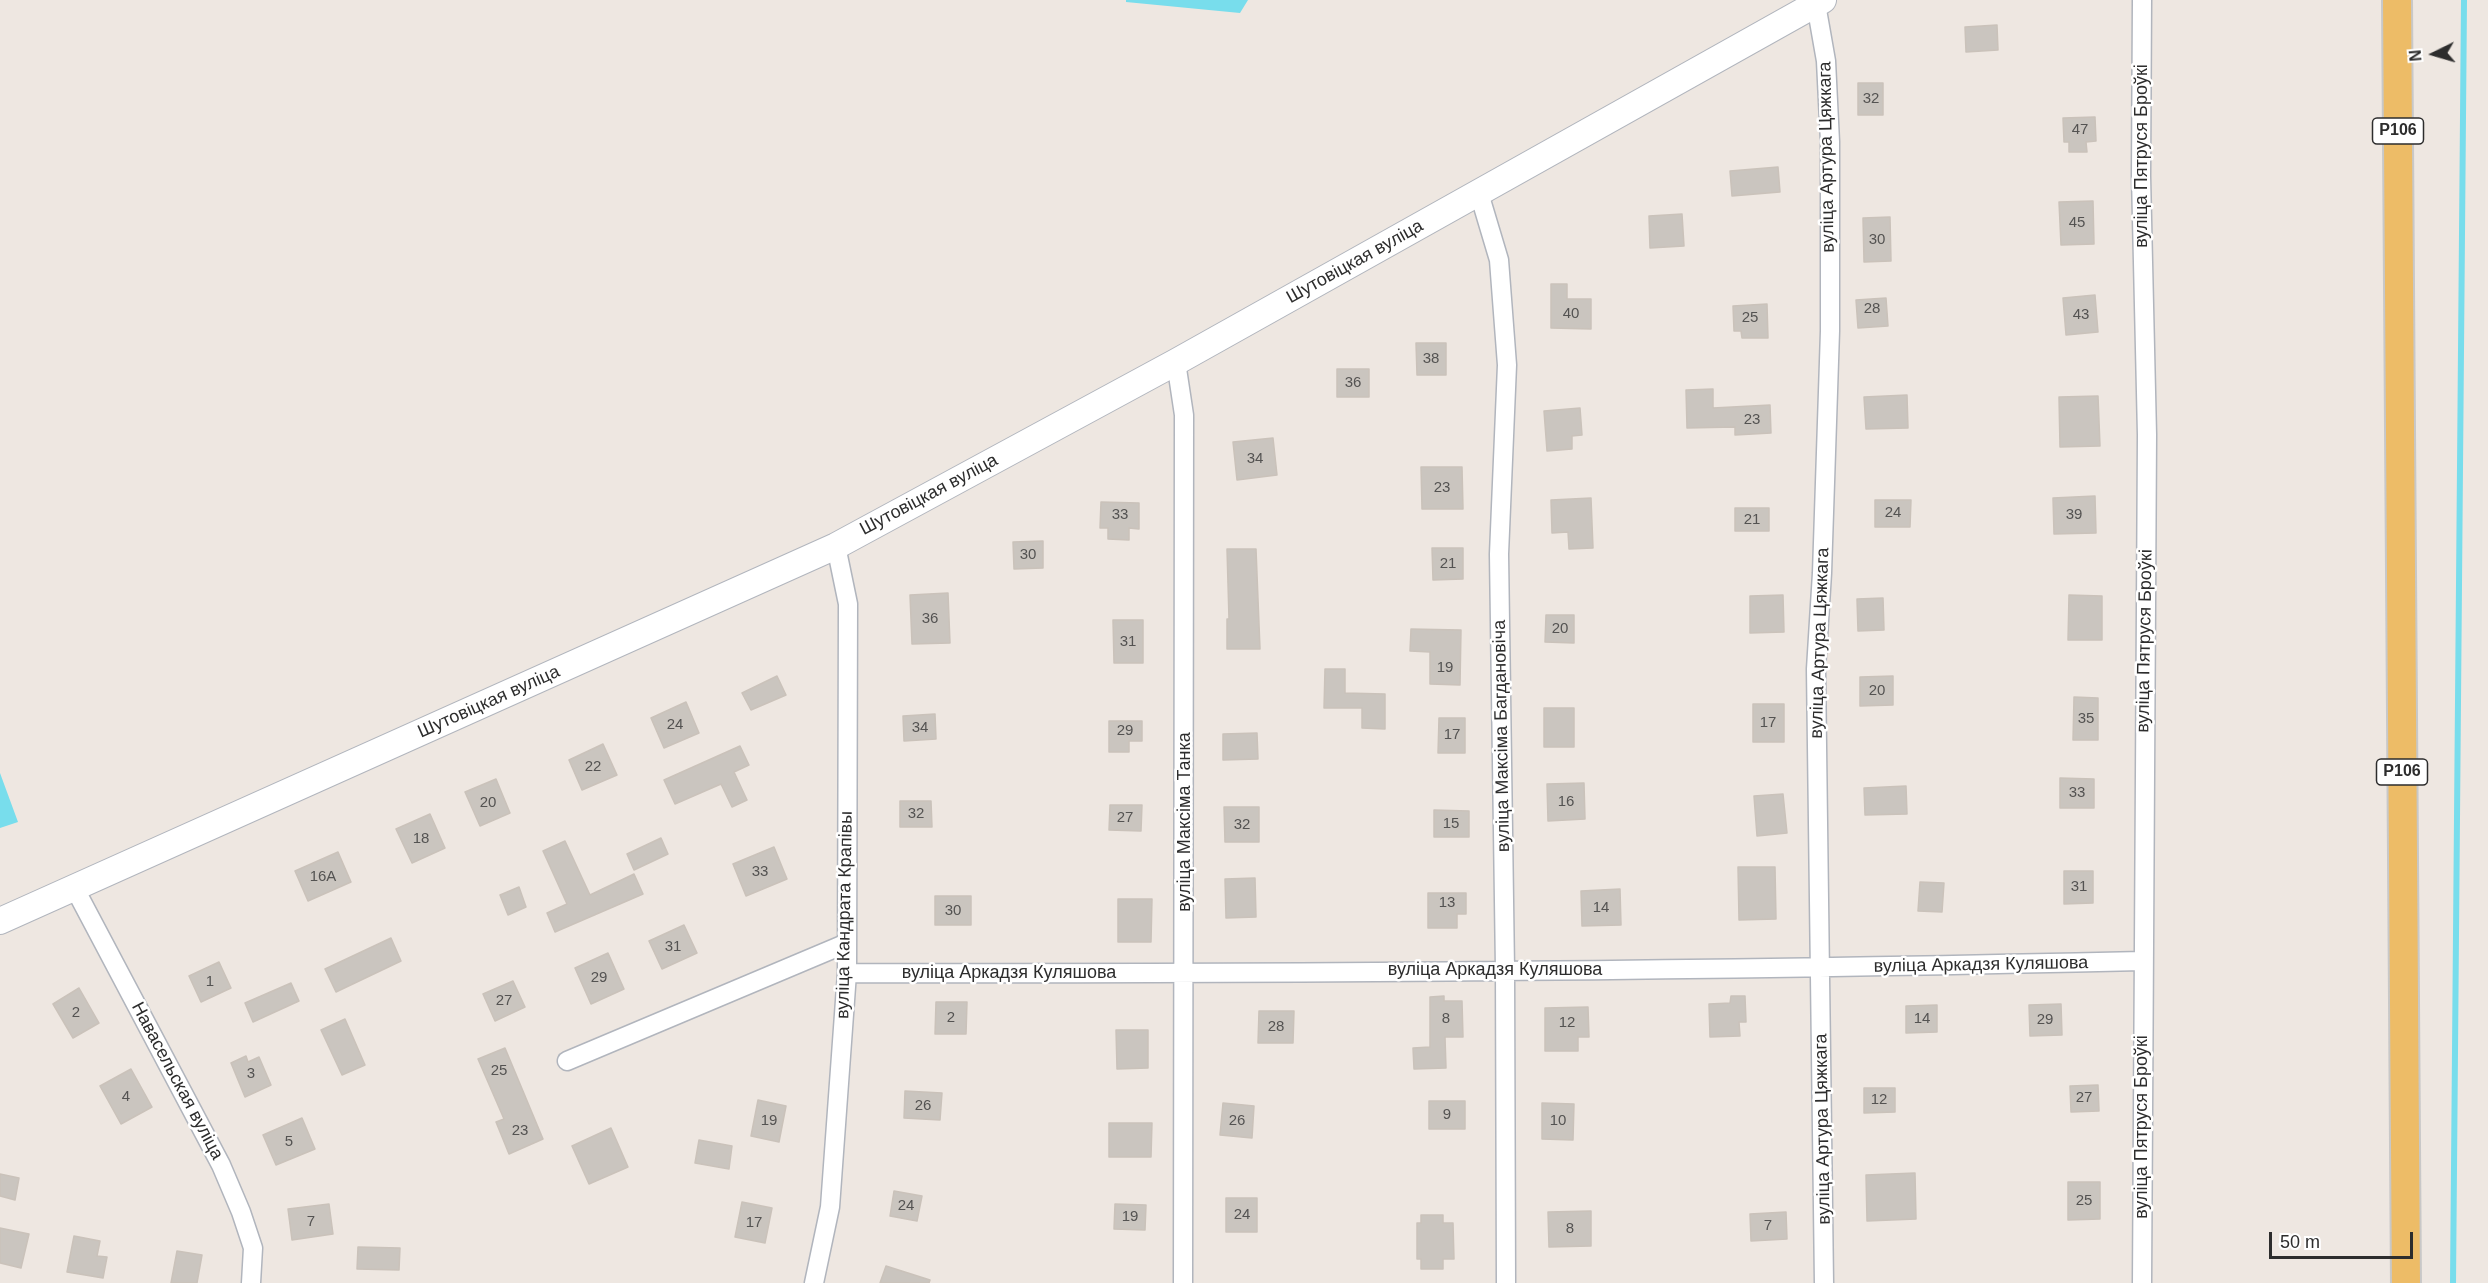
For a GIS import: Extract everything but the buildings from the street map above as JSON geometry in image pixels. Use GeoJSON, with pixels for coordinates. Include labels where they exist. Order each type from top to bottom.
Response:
{"type":"FeatureCollection","features":[{"type":"Feature","properties":{"kind":"main road","name":"Р106"},"geometry":{"type":"LineString","coordinates":[[2397,0],[2406,1283]]}},
{"type":"Feature","properties":{"kind":"main road","name":"Шутовіцкая вуліца"},"geometry":{"type":"LineString","coordinates":[[0,921],[836,546],[1176,362],[1819,2]]}},
{"type":"Feature","properties":{"kind":"street","name":"вуліца Пятруся Броўкі"},"geometry":{"type":"LineString","coordinates":[[2142,0],[2141,176],[2147,435],[2142,961],[2142,1283]]}},
{"type":"Feature","properties":{"kind":"street","name":"вуліца Артура Цяжкага"},"geometry":{"type":"LineString","coordinates":[[1819,2],[1826,61],[1830,142],[1830,331],[1822,573],[1816,669],[1824,1283]]}},
{"type":"Feature","properties":{"kind":"street","name":"вуліца Максіма Багдановіча"},"geometry":{"type":"LineString","coordinates":[[1479,193],[1499,260],[1507,365],[1499,554],[1505,970],[1506,1283]]}},
{"type":"Feature","properties":{"kind":"street","name":"вуліца Максіма Танка"},"geometry":{"type":"LineString","coordinates":[[1176,362],[1184,415],[1184,1283]]}},
{"type":"Feature","properties":{"kind":"street","name":"вуліца Кандрата Крапівы"},"geometry":{"type":"LineString","coordinates":[[814,1283],[830,1207],[847,973],[848,604],[836,546]]}},
{"type":"Feature","properties":{"kind":"street","name":"Навасельская вуліца"},"geometry":{"type":"LineString","coordinates":[[74,887],[221,1165],[253,1248],[251,1283]]}},
{"type":"Feature","properties":{"kind":"street"},"geometry":{"type":"LineString","coordinates":[[567,1060],[847,943]]}},
{"type":"Feature","properties":{"kind":"street","name":"вуліца Аркадзя Куляшова"},"geometry":{"type":"LineString","coordinates":[[847,973],[1185,974],[1821,969],[2142,961]]}},
{"type":"Feature","properties":{"kind":"water"},"geometry":{"type":"Polygon","coordinates":[[[1126,0],[1248,0],[1240,13],[1126,2],[1126,0]]]}},
{"type":"Feature","properties":{"kind":"water"},"geometry":{"type":"Polygon","coordinates":[[[0,773],[18,822],[0,828],[0,773]]]}},
{"type":"Feature","properties":{"kind":"waterway"},"geometry":{"type":"LineString","coordinates":[[2453,1283],[2464,0]]}}]}
